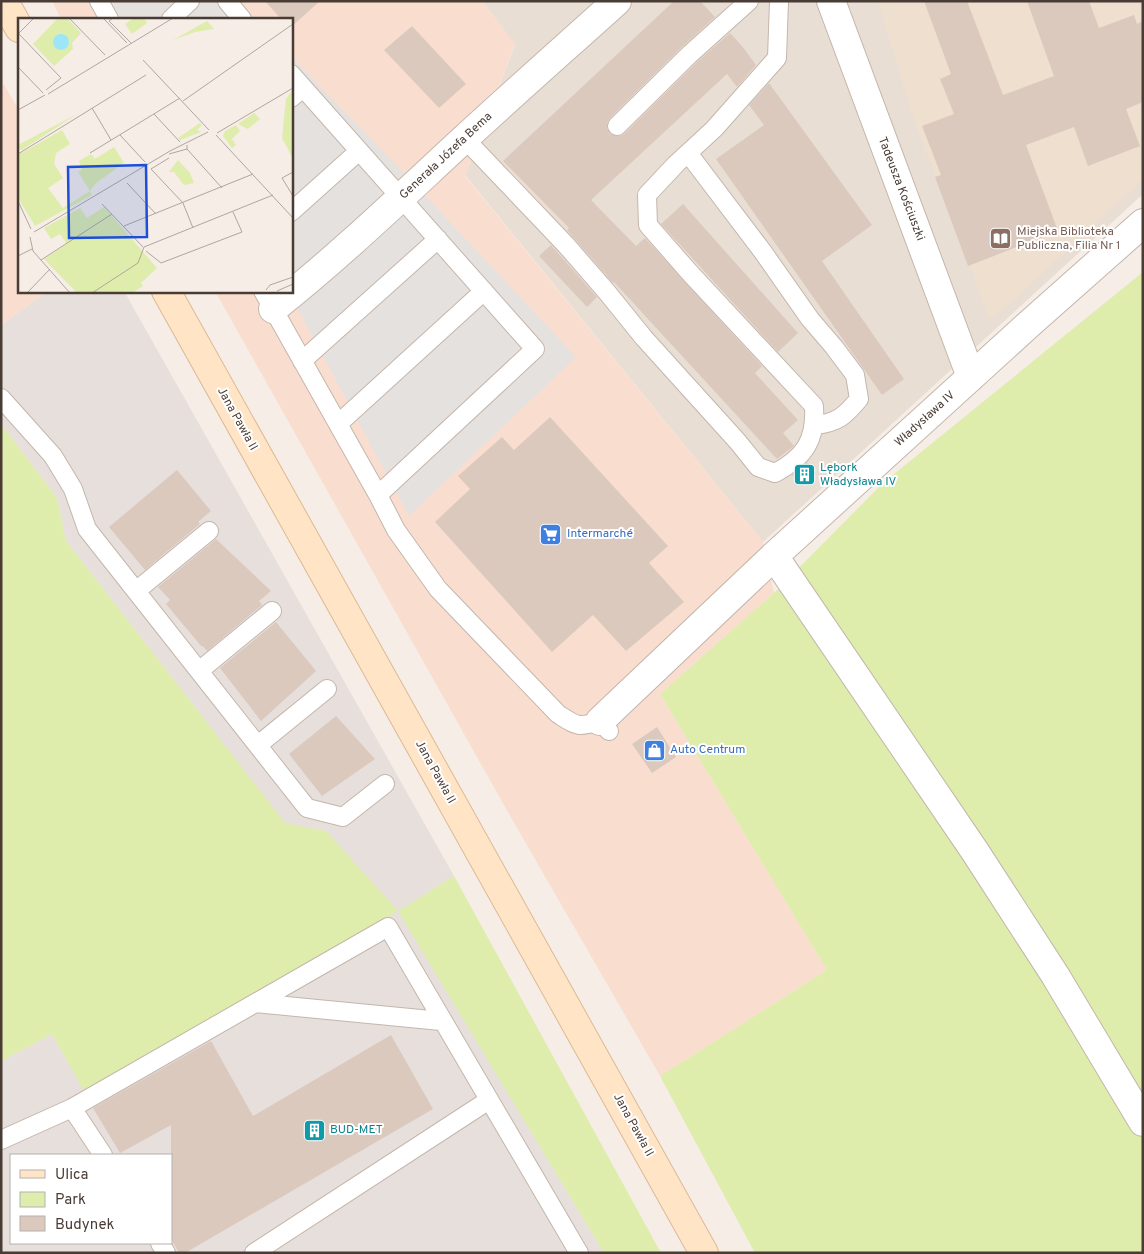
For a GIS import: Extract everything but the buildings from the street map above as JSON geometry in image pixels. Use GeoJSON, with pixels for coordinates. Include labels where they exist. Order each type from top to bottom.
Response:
{"type":"FeatureCollection","features":[{"type":"Feature","properties":{"kind":"main road"},"geometry":{"type":"LineString","coordinates":[[4,1],[18,26]]}},
{"type":"Feature","properties":{"kind":"main road","name":"Jana Pawła II"},"geometry":{"type":"LineString","coordinates":[[167,292],[704,1253]]}},
{"type":"Feature","properties":{"kind":"street","name":"Generała Józefa Bema"},"geometry":{"type":"LineString","coordinates":[[292,291],[298,289],[401,198],[464,138],[617,1]]}},
{"type":"Feature","properties":{"kind":"street","name":"Tadeusza Kościuszki"},"geometry":{"type":"LineString","coordinates":[[831,1],[971,377]]}},
{"type":"Feature","properties":{"kind":"street","name":"Władysława IV"},"geometry":{"type":"LineString","coordinates":[[604,726],[774,556],[1143,223]]}},
{"type":"Feature","properties":{"kind":"street","name":"Generała Józefa Bema"},"geometry":{"type":"LineString","coordinates":[[268,300],[290,292]]}},
{"type":"Feature","properties":{"kind":"street"},"geometry":{"type":"LineString","coordinates":[[774,556],[990,875],[1055,975],[1143,1122]]}},
{"type":"Feature","properties":{"kind":"lane"},"geometry":{"type":"LineString","coordinates":[[99,1],[108,18]]}},
{"type":"Feature","properties":{"kind":"lane"},"geometry":{"type":"LineString","coordinates":[[172,18],[190,1]]}},
{"type":"Feature","properties":{"kind":"lane"},"geometry":{"type":"LineString","coordinates":[[227,1],[241,18]]}},
{"type":"Feature","properties":{"kind":"lane"},"geometry":{"type":"LineString","coordinates":[[617,126],[690,54],[750,1]]}},
{"type":"Feature","properties":{"kind":"lane"},"geometry":{"type":"LineString","coordinates":[[464,138],[566,245],[606,290],[644,338],[758,467],[775,473],[792,464],[806,449],[815,424],[814,406],[648,225],[647,195],[714,129],[777,58],[780,1]]}},
{"type":"Feature","properties":{"kind":"lane"},"geometry":{"type":"LineString","coordinates":[[292,77],[297,93],[359,151],[535,349],[378,495]]}},
{"type":"Feature","properties":{"kind":"lane"},"geometry":{"type":"LineString","coordinates":[[292,211],[359,151]]}},
{"type":"Feature","properties":{"kind":"lane"},"geometry":{"type":"LineString","coordinates":[[688,153],[763,252],[810,319],[834,346],[855,375],[859,399],[838,420],[815,424]]}},
{"type":"Feature","properties":{"kind":"lane"},"geometry":{"type":"LineString","coordinates":[[302,361],[438,239]]}},
{"type":"Feature","properties":{"kind":"lane"},"geometry":{"type":"LineString","coordinates":[[338,424],[484,291]]}},
{"type":"Feature","properties":{"kind":"lane"},"geometry":{"type":"LineString","coordinates":[[268,300],[396,530],[438,589],[558,714],[576,726],[604,726]]}},
{"type":"Feature","properties":{"kind":"lane"},"geometry":{"type":"LineString","coordinates":[[1,398],[53,456],[73,489],[87,529],[307,808],[343,817],[384,784]]}},
{"type":"Feature","properties":{"kind":"lane"},"geometry":{"type":"LineString","coordinates":[[136,591],[209,532]]}},
{"type":"Feature","properties":{"kind":"lane"},"geometry":{"type":"LineString","coordinates":[[199,670],[272,611]]}},
{"type":"Feature","properties":{"kind":"lane"},"geometry":{"type":"LineString","coordinates":[[258,745],[327,689]]}},
{"type":"Feature","properties":{"kind":"lane"},"geometry":{"type":"LineString","coordinates":[[1,1140],[72,1108],[388,928],[579,1253]]}},
{"type":"Feature","properties":{"kind":"lane"},"geometry":{"type":"LineString","coordinates":[[255,1003],[441,1021]]}},
{"type":"Feature","properties":{"kind":"lane"},"geometry":{"type":"LineString","coordinates":[[254,1253],[489,1100]]}},
{"type":"Feature","properties":{"kind":"lane"},"geometry":{"type":"LineString","coordinates":[[72,1108],[102,1154]]}},
{"type":"Feature","properties":{"kind":"shaded area"},"geometry":{"type":"Polygon","coordinates":[[[52,1],[482,1],[515,44],[465,176],[763,542],[774,593],[660,694],[827,970],[660,1076],[505,807],[216,292],[292,292],[292,18],[60,18],[52,1]]]}},
{"type":"Feature","properties":{"kind":"shaded area"},"geometry":{"type":"Polygon","coordinates":[[[110,1],[239,1],[255,18],[120,18],[110,1]]]}},
{"type":"Feature","properties":{"kind":"shaded area"},"geometry":{"type":"Polygon","coordinates":[[[482,1],[1143,1],[1143,194],[763,542],[465,175],[515,45],[482,1]]]}},
{"type":"Feature","properties":{"kind":"shaded area"},"geometry":{"type":"Polygon","coordinates":[[[878,1],[1143,1],[1143,179],[1017,297],[990,319],[913,117],[878,1]]]}},
{"type":"Feature","properties":{"kind":"shaded area"},"geometry":{"type":"Polygon","coordinates":[[[292,57],[576,357],[409,516],[289,292],[292,292],[292,57]]]}},
{"type":"Feature","properties":{"kind":"shaded area"},"geometry":{"type":"Polygon","coordinates":[[[1,80],[18,108],[18,292],[47,292],[1,325],[1,80]]]}},
{"type":"Feature","properties":{"kind":"shaded area"},"geometry":{"type":"Polygon","coordinates":[[[47,292],[125,292],[454,876],[399,911],[604,1253],[1,1253],[1,1061],[52,1034],[84,1090],[326,831],[285,824],[66,541],[57,498],[1,424],[1,325],[47,292]]]}},
{"type":"Feature","properties":{"kind":"green space"},"geometry":{"type":"Polygon","coordinates":[[[1143,272],[1143,1253],[755,1253],[660,1076],[827,970],[660,694],[774,593],[883,483],[1143,272]]]}},
{"type":"Feature","properties":{"kind":"green space"},"geometry":{"type":"Polygon","coordinates":[[[1,424],[57,498],[66,541],[285,823],[326,831],[398,911],[84,1091],[52,1034],[1,1061],[1,424]]]}},
{"type":"Feature","properties":{"kind":"green space"},"geometry":{"type":"Polygon","coordinates":[[[454,876],[661,1253],[604,1253],[398,911],[454,876]]]}},
{"type":"Feature","properties":{"kind":"place","name":"Miejska Biblioteka Publiczna, Filia Nr 1"},"geometry":{"type":"Point","coordinates":[1001,239]}},
{"type":"Feature","properties":{"kind":"place","name":"Lębork Władysława IV"},"geometry":{"type":"Point","coordinates":[804,475]}},
{"type":"Feature","properties":{"kind":"place","name":"Intermarché"},"geometry":{"type":"Point","coordinates":[551,534]}},
{"type":"Feature","properties":{"kind":"place","name":"Auto Centrum"},"geometry":{"type":"Point","coordinates":[654,750]}},
{"type":"Feature","properties":{"kind":"place","name":"BUD-MET"},"geometry":{"type":"Point","coordinates":[314,1130]}}]}
